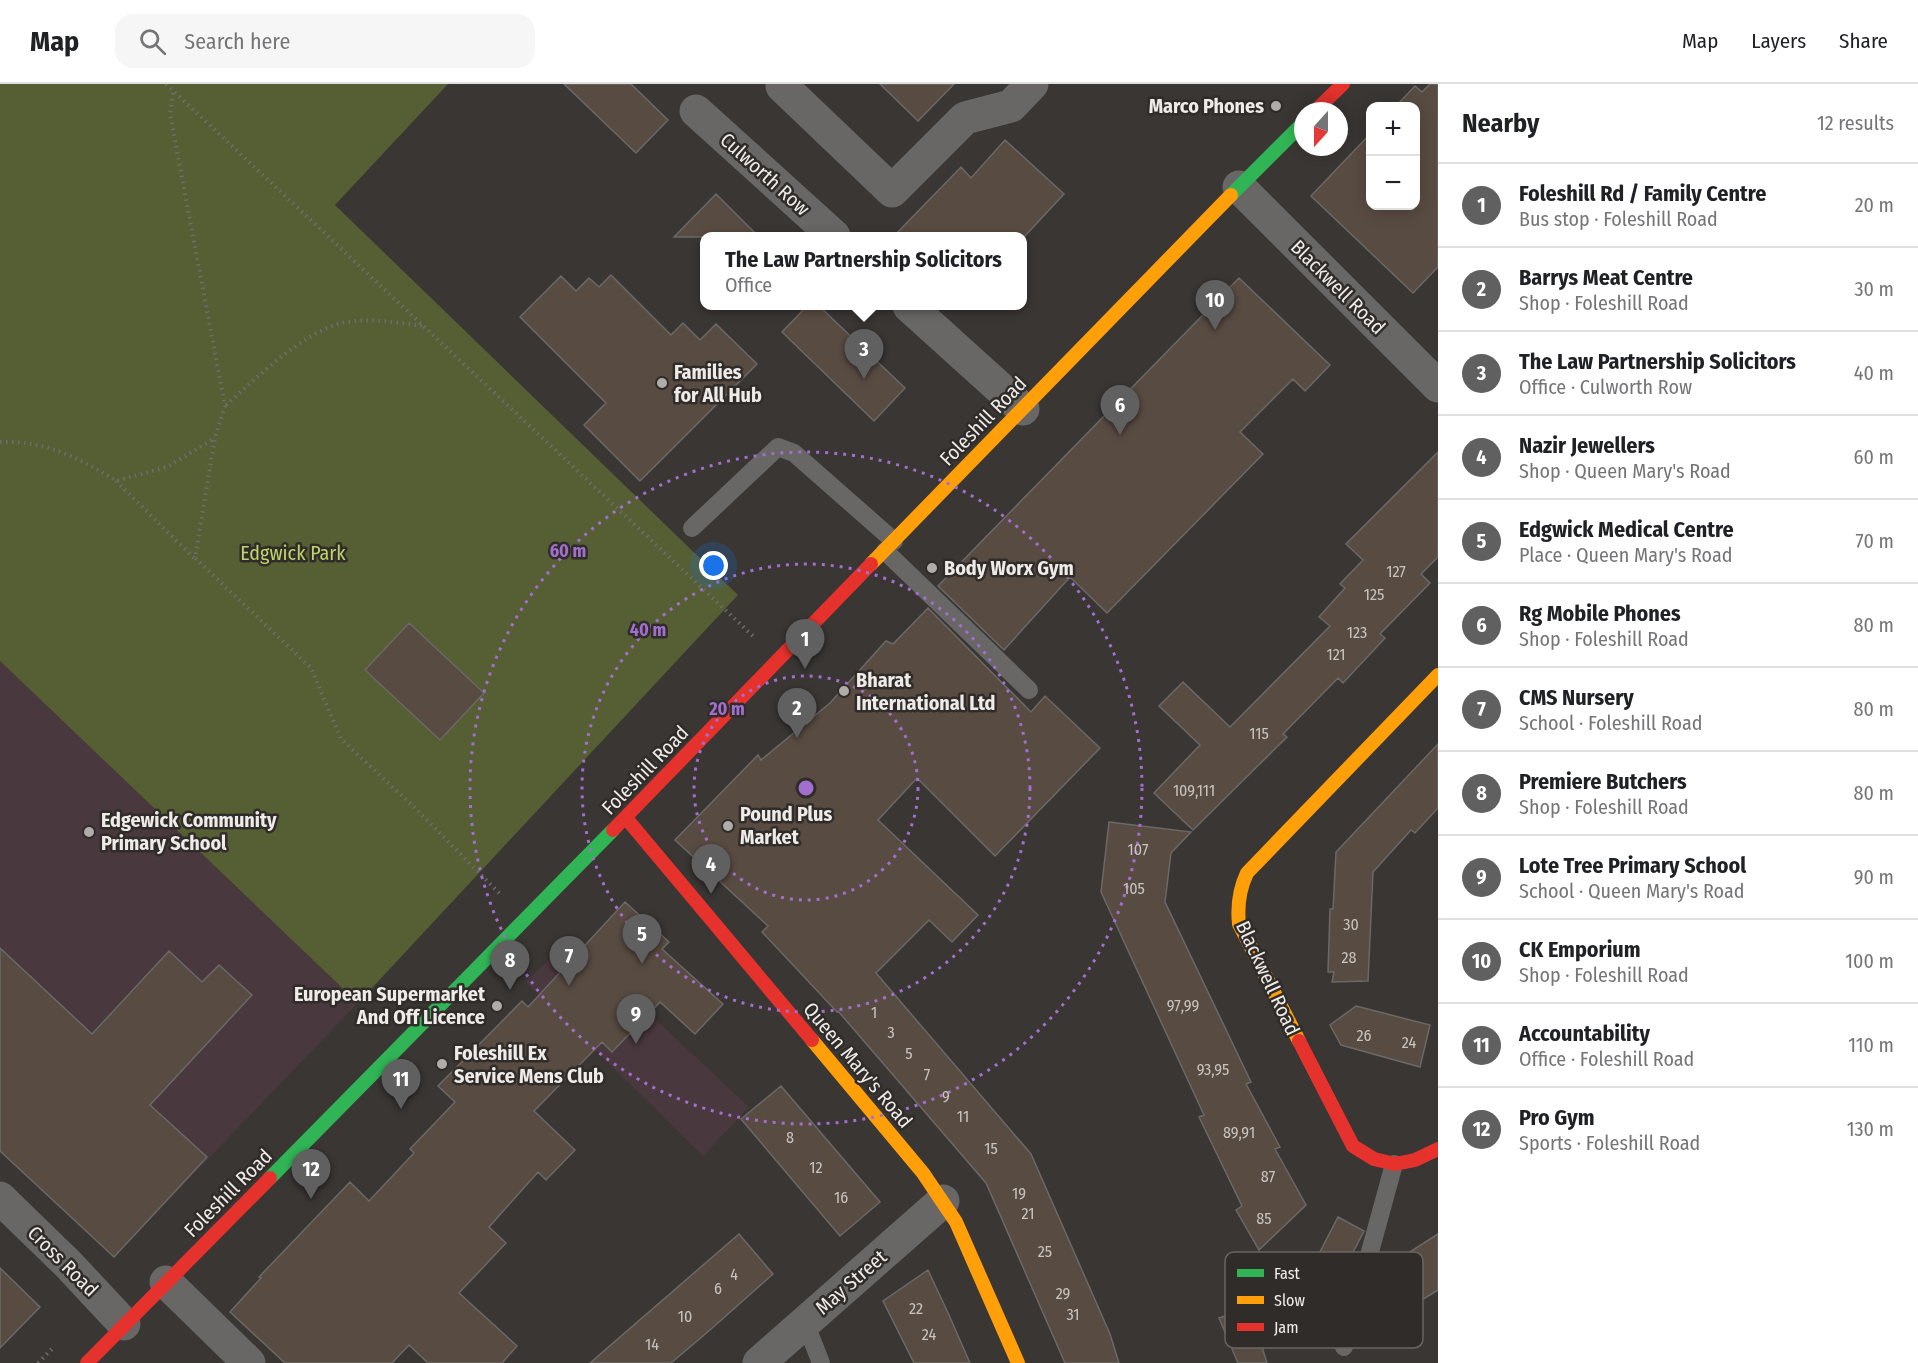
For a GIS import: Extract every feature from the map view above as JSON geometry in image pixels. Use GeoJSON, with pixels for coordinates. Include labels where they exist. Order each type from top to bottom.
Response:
{"type":"FeatureCollection","features":[{"type":"Feature","properties":{"kind":"main road"},"geometry":{"type":"LineString","coordinates":[[1324,102],[1342,84]]}},
{"type":"Feature","properties":{"kind":"main road","name":"Foleshill Road"},"geometry":{"type":"LineString","coordinates":[[87,1363],[526,920],[1294,132]]}},
{"type":"Feature","properties":{"kind":"main road","name":"Blackwell Road"},"geometry":{"type":"LineString","coordinates":[[1394,1164],[1385,1164],[1367,1157],[1353,1146],[1343,1131],[1239,924],[1236,905],[1239,888],[1247,873],[1438,675]]}},
{"type":"Feature","properties":{"kind":"main road","name":"Queen Mary's Road"},"geometry":{"type":"LineString","coordinates":[[626,818],[923,1173],[943,1201],[960,1233],[1018,1363]]}},
{"type":"Feature","properties":{"kind":"main road"},"geometry":{"type":"LineString","coordinates":[[1394,1164],[1407,1164],[1438,1149]]}},
{"type":"Feature","properties":{"kind":"street"},"geometry":{"type":"LineString","coordinates":[[785,84],[782,86],[892,191],[965,118],[1011,106],[1032,84]]}},
{"type":"Feature","properties":{"kind":"street","name":"Culworth Row"},"geometry":{"type":"LineString","coordinates":[[696,111],[829,232]]}},
{"type":"Feature","properties":{"kind":"street","name":"Blackwell Road"},"geometry":{"type":"LineString","coordinates":[[1239,187],[1438,386]]}},
{"type":"Feature","properties":{"kind":"street"},"geometry":{"type":"LineString","coordinates":[[913,310],[1023,409]]}},
{"type":"Feature","properties":{"kind":"street","name":"Cross Road"},"geometry":{"type":"LineString","coordinates":[[0,1198],[124,1324]]}},
{"type":"Feature","properties":{"kind":"street","name":"May Street"},"geometry":{"type":"LineString","coordinates":[[759,1363],[943,1201]]}},
{"type":"Feature","properties":{"kind":"street"},"geometry":{"type":"LineString","coordinates":[[166,1282],[249,1363]]}},
{"type":"Feature","properties":{"kind":"lane"},"geometry":{"type":"LineString","coordinates":[[692,528],[778,447],[794,453],[890,546],[1029,690]]}},
{"type":"Feature","properties":{"kind":"lane"},"geometry":{"type":"LineString","coordinates":[[1370,1252],[1394,1164]]}},
{"type":"Feature","properties":{"kind":"lane"},"geometry":{"type":"LineString","coordinates":[[805,1322],[821,1363]]}},
{"type":"Feature","properties":{"kind":"path"},"geometry":{"type":"LineString","coordinates":[[166,84],[172,93],[425,326],[778,660]]}},
{"type":"Feature","properties":{"kind":"path"},"geometry":{"type":"LineString","coordinates":[[172,93],[171,114],[225,406],[215,437],[195,558]]}},
{"type":"Feature","properties":{"kind":"path"},"geometry":{"type":"LineString","coordinates":[[225,406],[273,364],[316,333],[342,323],[371,320],[425,326]]}},
{"type":"Feature","properties":{"kind":"path"},"geometry":{"type":"LineString","coordinates":[[116,481],[166,467],[215,437]]}},
{"type":"Feature","properties":{"kind":"path"},"geometry":{"type":"LineString","coordinates":[[0,442],[44,445],[93,466],[116,481],[311,668],[340,739],[413,806],[526,920]]}},
{"type":"Feature","properties":{"kind":"shaded area","name":"Edgewick Community Primary School"},"geometry":{"type":"Polygon","coordinates":[[[0,661],[358,1003],[114,1257],[0,1151],[0,661]]]}},
{"type":"Feature","properties":{"kind":"shaded area"},"geometry":{"type":"Polygon","coordinates":[[[570,939],[749,1107],[703,1156],[526,982],[570,939]]]}},
{"type":"Feature","properties":{"kind":"green space","name":"Edgwick Park"},"geometry":{"type":"Polygon","coordinates":[[[0,84],[448,84],[335,205],[738,595],[358,1003],[0,661],[0,84]]]}},
{"type":"Feature","properties":{"kind":"building"},"geometry":{"type":"Polygon","coordinates":[[[564,84],[631,84],[668,120],[636,153],[564,84]]]}},
{"type":"Feature","properties":{"kind":"building"},"geometry":{"type":"Polygon","coordinates":[[[880,84],[954,84],[918,121],[880,84]]]}},
{"type":"Feature","properties":{"kind":"building"},"geometry":{"type":"Polygon","coordinates":[[[1430,84],[1438,84],[1438,267],[1413,293],[1311,196],[1366,138],[1366,210],[1420,210],[1420,102],[1400,102],[1415,86],[1422,92],[1430,84]]]}},
{"type":"Feature","properties":{"kind":"building"},"geometry":{"type":"Polygon","coordinates":[[[1005,140],[1064,194],[1027,234],[898,232],[961,167],[971,178],[1005,140]]]}},
{"type":"Feature","properties":{"kind":"building"},"geometry":{"type":"Polygon","coordinates":[[[716,194],[754,232],[700,232],[700,237],[674,237],[716,194]]]}},
{"type":"Feature","properties":{"kind":"building","name":"Families for All Hub"},"geometry":{"type":"Polygon","coordinates":[[[611,275],[671,335],[683,323],[700,340],[716,324],[757,364],[640,481],[584,425],[606,403],[520,317],[561,276],[576,291],[589,278],[599,287],[611,275]]]}},
{"type":"Feature","properties":{"kind":"building"},"geometry":{"type":"Polygon","coordinates":[[[1239,278],[1330,365],[1305,391],[1293,379],[1240,432],[1263,454],[1107,613],[1070,577],[1004,650],[938,586],[1239,278]]]}},
{"type":"Feature","properties":{"kind":"building"},"geometry":{"type":"Polygon","coordinates":[[[803,310],[823,310],[905,388],[874,421],[782,332],[803,310]]]}},
{"type":"Feature","properties":{"kind":"building"},"geometry":{"type":"Polygon","coordinates":[[[1438,452],[1438,557],[1421,574],[1430,583],[1380,634],[1385,638],[1343,683],[1338,678],[1283,734],[1287,737],[1193,830],[1154,793],[1200,745],[1159,706],[1183,682],[1230,727],[1330,626],[1319,617],[1345,588],[1340,584],[1363,560],[1346,544],[1438,452]]]}},
{"type":"Feature","properties":{"kind":"building"},"geometry":{"type":"Polygon","coordinates":[[[928,608],[1031,712],[1045,696],[1100,748],[995,856],[917,778],[878,820],[978,915],[952,942],[929,920],[876,973],[1031,1154],[1110,1334],[1119,1363],[1065,1363],[986,1183],[838,1011],[762,932],[768,926],[675,840],[758,755],[761,760],[830,703],[886,641],[893,644],[928,608]]]}},
{"type":"Feature","properties":{"kind":"building"},"geometry":{"type":"Polygon","coordinates":[[[409,623],[484,693],[440,740],[365,670],[409,623]]]}},
{"type":"Feature","properties":{"kind":"building"},"geometry":{"type":"Polygon","coordinates":[[[1438,744],[1438,808],[1415,833],[1411,830],[1373,872],[1368,981],[1332,982],[1334,972],[1328,972],[1330,909],[1333,909],[1336,852],[1438,744]]]}},
{"type":"Feature","properties":{"kind":"building"},"geometry":{"type":"Polygon","coordinates":[[[1109,822],[1191,832],[1171,853],[1165,902],[1251,1082],[1246,1084],[1280,1147],[1275,1149],[1306,1205],[1259,1250],[1236,1210],[1242,1206],[1199,1117],[1204,1115],[1101,892],[1109,822]]]}},
{"type":"Feature","properties":{"kind":"building"},"geometry":{"type":"Polygon","coordinates":[[[625,902],[669,942],[662,949],[723,1004],[695,1034],[660,1002],[612,1052],[602,1042],[534,1111],[575,1150],[546,1180],[538,1172],[489,1227],[506,1243],[459,1293],[517,1346],[502,1363],[428,1363],[409,1345],[392,1363],[285,1363],[230,1312],[261,1278],[259,1277],[350,1182],[369,1201],[414,1153],[410,1149],[455,1102],[438,1086],[522,1001],[528,1007],[625,902]]]}},
{"type":"Feature","properties":{"kind":"building"},"geometry":{"type":"Polygon","coordinates":[[[0,948],[92,1034],[169,951],[202,982],[219,965],[252,995],[150,1105],[207,1157],[114,1257],[0,1151],[0,948]]]}},
{"type":"Feature","properties":{"kind":"building"},"geometry":{"type":"Polygon","coordinates":[[[1356,1006],[1430,1025],[1420,1067],[1341,1045],[1330,1025],[1356,1006]]]}},
{"type":"Feature","properties":{"kind":"building"},"geometry":{"type":"Polygon","coordinates":[[[781,1086],[880,1202],[840,1236],[741,1119],[781,1086]]]}},
{"type":"Feature","properties":{"kind":"building"},"geometry":{"type":"Polygon","coordinates":[[[1338,1217],[1364,1231],[1353,1252],[1320,1252],[1338,1217]]]}},
{"type":"Feature","properties":{"kind":"building"},"geometry":{"type":"Polygon","coordinates":[[[739,1234],[773,1274],[710,1330],[671,1363],[590,1363],[739,1234]]]}},
{"type":"Feature","properties":{"kind":"building"},"geometry":{"type":"Polygon","coordinates":[[[1438,1234],[1438,1290],[1423,1299],[1423,1252],[1410,1252],[1438,1234]]]}},
{"type":"Feature","properties":{"kind":"building"},"geometry":{"type":"Polygon","coordinates":[[[0,1268],[40,1307],[0,1348],[0,1268]]]}},
{"type":"Feature","properties":{"kind":"building"},"geometry":{"type":"Polygon","coordinates":[[[928,1270],[970,1363],[914,1363],[883,1301],[928,1270]]]}},
{"type":"Feature","properties":{"kind":"building"},"geometry":{"type":"Polygon","coordinates":[[[1225,1316],[1225,1332],[1219,1318],[1225,1316]]]}},
{"type":"Feature","properties":{"kind":"building"},"geometry":{"type":"Polygon","coordinates":[[[1232,1348],[1262,1348],[1267,1363],[1238,1363],[1232,1348]]]}},
{"type":"Feature","properties":{"kind":"traffic: fast"},"geometry":{"type":"LineString","coordinates":[[1231,195],[1294,132]]}},
{"type":"Feature","properties":{"kind":"traffic: fast"},"geometry":{"type":"LineString","coordinates":[[270,1178],[613,830]]}},
{"type":"Feature","properties":{"kind":"traffic: slow"},"geometry":{"type":"LineString","coordinates":[[871,564],[1231,195]]}},
{"type":"Feature","properties":{"kind":"traffic: slow"},"geometry":{"type":"LineString","coordinates":[[1299,1041],[1239,924],[1239,898],[1244,879],[1247,873],[1438,675]]}},
{"type":"Feature","properties":{"kind":"traffic: slow"},"geometry":{"type":"LineString","coordinates":[[812,1040],[923,1173],[956,1222],[1018,1363]]}},
{"type":"Feature","properties":{"kind":"traffic: jam"},"geometry":{"type":"LineString","coordinates":[[1324,102],[1343,84]]}},
{"type":"Feature","properties":{"kind":"traffic: jam"},"geometry":{"type":"LineString","coordinates":[[613,830],[871,564]]}},
{"type":"Feature","properties":{"kind":"traffic: jam"},"geometry":{"type":"LineString","coordinates":[[626,818],[812,1040]]}},
{"type":"Feature","properties":{"kind":"traffic: jam"},"geometry":{"type":"LineString","coordinates":[[1299,1041],[1353,1146],[1374,1159],[1395,1164],[1415,1160],[1438,1149]]}},
{"type":"Feature","properties":{"kind":"traffic: jam"},"geometry":{"type":"LineString","coordinates":[[87,1363],[270,1178]]}},
{"type":"Feature","properties":{"kind":"place","name":"Marco Phones"},"geometry":{"type":"Point","coordinates":[1276,106]}},
{"type":"Feature","properties":{"kind":"place","name":"CK Emporium"},"geometry":{"type":"Point","coordinates":[1215,330]}},
{"type":"Feature","properties":{"kind":"place","name":"The Law Partnership Solicitors"},"geometry":{"type":"Point","coordinates":[864,379]}},
{"type":"Feature","properties":{"kind":"place","name":"Families for All Hub"},"geometry":{"type":"Point","coordinates":[662,383]}},
{"type":"Feature","properties":{"kind":"place","name":"Rg Mobile Phones"},"geometry":{"type":"Point","coordinates":[1120,435]}},
{"type":"Feature","properties":{"kind":"place","name":"Body Worx Gym"},"geometry":{"type":"Point","coordinates":[932,568]}},
{"type":"Feature","properties":{"kind":"place","name":"Foleshill Rd / Family Centre"},"geometry":{"type":"Point","coordinates":[805,669]}},
{"type":"Feature","properties":{"kind":"place","name":"Bharat International Ltd"},"geometry":{"type":"Point","coordinates":[844,691]}},
{"type":"Feature","properties":{"kind":"place","name":"Barrys Meat Centre"},"geometry":{"type":"Point","coordinates":[797,738]}},
{"type":"Feature","properties":{"kind":"place","name":"Pound Plus Market"},"geometry":{"type":"Point","coordinates":[728,826]}},
{"type":"Feature","properties":{"kind":"place","name":"Edgewick Community Primary School"},"geometry":{"type":"Point","coordinates":[89,832]}},
{"type":"Feature","properties":{"kind":"place","name":"Nazir Jewellers"},"geometry":{"type":"Point","coordinates":[711,894]}},
{"type":"Feature","properties":{"kind":"place","name":"Edgwick Medical Centre"},"geometry":{"type":"Point","coordinates":[642,964]}},
{"type":"Feature","properties":{"kind":"place","name":"CMS Nursery"},"geometry":{"type":"Point","coordinates":[569,986]}},
{"type":"Feature","properties":{"kind":"place","name":"Premiere Butchers"},"geometry":{"type":"Point","coordinates":[510,990]}},
{"type":"Feature","properties":{"kind":"place","name":"European Supermarket And Off Licence"},"geometry":{"type":"Point","coordinates":[497,1006]}},
{"type":"Feature","properties":{"kind":"place","name":"Lote Tree Primary School"},"geometry":{"type":"Point","coordinates":[636,1044]}},
{"type":"Feature","properties":{"kind":"place","name":"Foleshill Ex Service Mens Club"},"geometry":{"type":"Point","coordinates":[442,1064]}},
{"type":"Feature","properties":{"kind":"place","name":"Accountability"},"geometry":{"type":"Point","coordinates":[401,1109]}},
{"type":"Feature","properties":{"kind":"place","name":"Pro Gym"},"geometry":{"type":"Point","coordinates":[311,1199]}}]}
